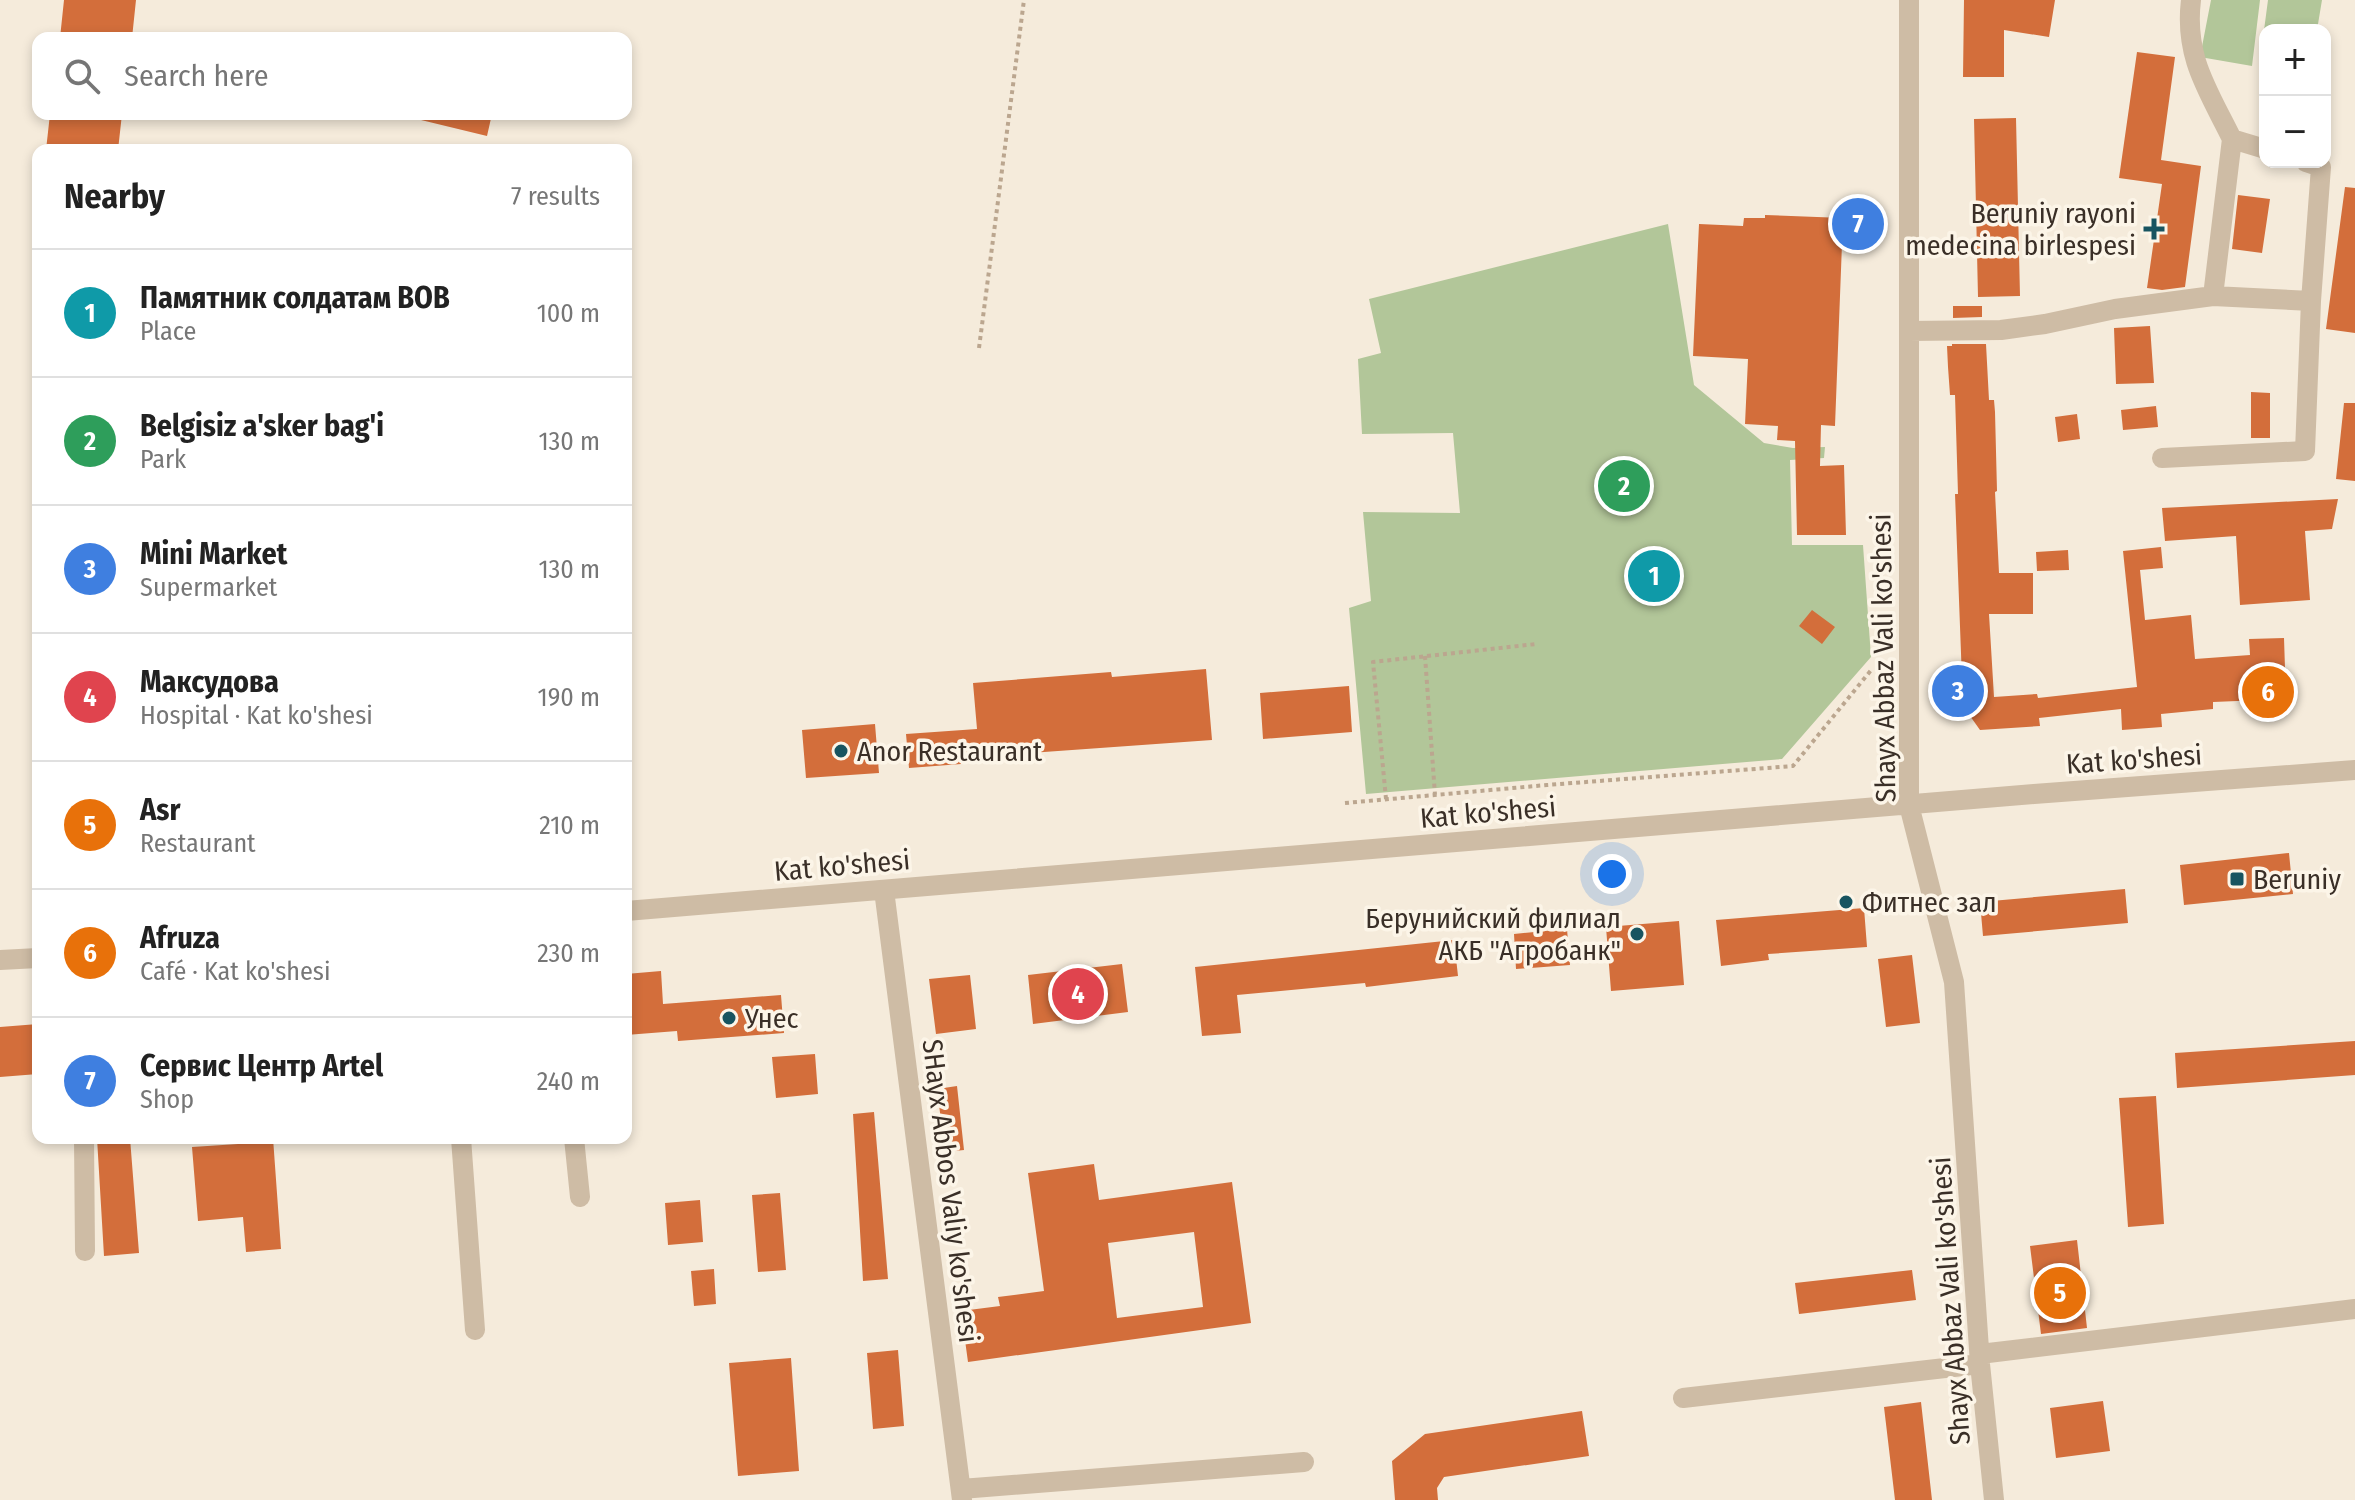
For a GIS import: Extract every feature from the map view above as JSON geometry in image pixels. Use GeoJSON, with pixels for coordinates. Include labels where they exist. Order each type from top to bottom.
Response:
{"type":"FeatureCollection","features":[{"type":"Feature","properties":{"kind":"street","name":"Shayx Abbaz Vali ko'shesi"},"geometry":{"type":"LineString","coordinates":[[1909,0],[1909,805],[1954,982],[1980,1359],[1994,1500]]}},
{"type":"Feature","properties":{"kind":"street"},"geometry":{"type":"LineString","coordinates":[[2191,0],[2188,24],[2196,65],[2232,139],[2213,296]]}},
{"type":"Feature","properties":{"kind":"street"},"geometry":{"type":"LineString","coordinates":[[2232,139],[2259,147]]}},
{"type":"Feature","properties":{"kind":"street"},"geometry":{"type":"LineString","coordinates":[[2162,458],[2305,451],[2311,301],[2321,168]]}},
{"type":"Feature","properties":{"kind":"street"},"geometry":{"type":"LineString","coordinates":[[1909,331],[2001,330],[2115,309],[2213,296],[2311,301]]}},
{"type":"Feature","properties":{"kind":"street","name":"Kat ko'shesi"},"geometry":{"type":"LineString","coordinates":[[632,911],[2355,770]]}},
{"type":"Feature","properties":{"kind":"street","name":"SHayx Abbos Valiy ko'shesi"},"geometry":{"type":"LineString","coordinates":[[884,890],[962,1495]]}},
{"type":"Feature","properties":{"kind":"street"},"geometry":{"type":"LineString","coordinates":[[0,960],[32,958]]}},
{"type":"Feature","properties":{"kind":"street"},"geometry":{"type":"LineString","coordinates":[[84,1144],[85,1251]]}},
{"type":"Feature","properties":{"kind":"street"},"geometry":{"type":"LineString","coordinates":[[461,1144],[475,1330]]}},
{"type":"Feature","properties":{"kind":"street"},"geometry":{"type":"LineString","coordinates":[[575,1144],[580,1197]]}},
{"type":"Feature","properties":{"kind":"street"},"geometry":{"type":"LineString","coordinates":[[1683,1398],[2355,1309]]}},
{"type":"Feature","properties":{"kind":"street"},"geometry":{"type":"LineString","coordinates":[[962,1495],[1304,1462]]}},
{"type":"Feature","properties":{"kind":"path"},"geometry":{"type":"LineString","coordinates":[[979,348],[1024,0]]}},
{"type":"Feature","properties":{"kind":"path"},"geometry":{"type":"LineString","coordinates":[[1386,800],[1373,662],[1536,644]]}},
{"type":"Feature","properties":{"kind":"path"},"geometry":{"type":"LineString","coordinates":[[1425,656],[1435,795]]}},
{"type":"Feature","properties":{"kind":"path"},"geometry":{"type":"LineString","coordinates":[[1345,803],[1793,766],[1872,669]]}},
{"type":"Feature","properties":{"kind":"green space"},"geometry":{"type":"Polygon","coordinates":[[[2211,0],[2260,0],[2252,66],[2200,57],[2211,0]]]}},
{"type":"Feature","properties":{"kind":"green space"},"geometry":{"type":"Polygon","coordinates":[[[2268,0],[2322,0],[2318,24],[2265,24],[2268,0]]]}},
{"type":"Feature","properties":{"kind":"green space"},"geometry":{"type":"Polygon","coordinates":[[[1668,224],[1694,385],[1764,443],[1793,448],[1825,447],[1824,458],[1790,460],[1792,545],[1863,545],[1871,657],[1782,759],[1366,794],[1349,608],[1371,601],[1363,512],[1460,513],[1453,433],[1362,434],[1358,359],[1381,353],[1369,299],[1668,224]]]}},
{"type":"Feature","properties":{"kind":"building"},"geometry":{"type":"Polygon","coordinates":[[[64,0],[136,0],[133,32],[61,32],[64,0]]]}},
{"type":"Feature","properties":{"kind":"building"},"geometry":{"type":"Polygon","coordinates":[[[1964,0],[2055,0],[2049,37],[2004,30],[2004,77],[1963,77],[1964,0]]]}},
{"type":"Feature","properties":{"kind":"building"},"geometry":{"type":"Polygon","coordinates":[[[2137,52],[2175,57],[2161,160],[2201,166],[2185,287],[2147,288],[2162,184],[2119,178],[2137,52]]]}},
{"type":"Feature","properties":{"kind":"building"},"geometry":{"type":"Polygon","coordinates":[[[2016,118],[2020,296],[1978,297],[1974,119],[2016,118]]]}},
{"type":"Feature","properties":{"kind":"building"},"geometry":{"type":"Polygon","coordinates":[[[49,120],[121,120],[119,144],[47,144],[49,120]]]}},
{"type":"Feature","properties":{"kind":"building"},"geometry":{"type":"Polygon","coordinates":[[[421,120],[491,120],[487,136],[421,120]]]}},
{"type":"Feature","properties":{"kind":"building"},"geometry":{"type":"Polygon","coordinates":[[[2345,187],[2355,188],[2355,333],[2326,329],[2345,187]]]}},
{"type":"Feature","properties":{"kind":"building"},"geometry":{"type":"Polygon","coordinates":[[[2238,195],[2270,199],[2262,253],[2232,249],[2238,195]]]}},
{"type":"Feature","properties":{"kind":"building"},"geometry":{"type":"Polygon","coordinates":[[[1765,215],[1843,218],[1835,426],[1821,425],[1820,466],[1844,465],[1846,535],[1797,535],[1795,441],[1777,440],[1778,426],[1745,424],[1748,359],[1693,356],[1699,224],[1743,226],[1744,218],[1765,218],[1765,215]]]}},
{"type":"Feature","properties":{"kind":"building"},"geometry":{"type":"Polygon","coordinates":[[[1953,306],[1982,306],[1982,317],[1953,318],[1953,306]]]}},
{"type":"Feature","properties":{"kind":"building"},"geometry":{"type":"Polygon","coordinates":[[[2150,326],[2154,383],[2116,384],[2114,328],[2150,326]]]}},
{"type":"Feature","properties":{"kind":"building"},"geometry":{"type":"Polygon","coordinates":[[[1986,344],[1989,400],[1994,400],[1995,412],[1999,573],[2033,573],[2033,614],[1989,614],[1994,697],[2037,694],[2038,698],[2137,687],[2123,551],[2161,547],[2163,568],[2140,570],[2145,620],[2191,615],[2195,659],[2250,655],[2249,639],[2284,638],[2286,699],[2213,702],[2213,709],[2161,714],[2162,727],[2122,730],[2121,709],[2039,718],[2040,726],[1980,730],[1963,706],[1955,494],[1958,494],[1955,395],[1950,395],[1947,346],[1986,344]]]}},
{"type":"Feature","properties":{"kind":"building"},"geometry":{"type":"Polygon","coordinates":[[[2251,392],[2270,393],[2270,438],[2251,438],[2251,392]]]}},
{"type":"Feature","properties":{"kind":"building"},"geometry":{"type":"Polygon","coordinates":[[[2344,403],[2355,403],[2355,481],[2336,479],[2344,403]]]}},
{"type":"Feature","properties":{"kind":"building"},"geometry":{"type":"Polygon","coordinates":[[[2156,406],[2158,427],[2123,430],[2121,410],[2156,406]]]}},
{"type":"Feature","properties":{"kind":"building"},"geometry":{"type":"Polygon","coordinates":[[[2077,414],[2080,439],[2058,442],[2055,417],[2077,414]]]}},
{"type":"Feature","properties":{"kind":"building"},"geometry":{"type":"Polygon","coordinates":[[[2338,499],[2332,529],[2305,531],[2310,600],[2240,605],[2236,536],[2165,541],[2162,508],[2338,499]]]}},
{"type":"Feature","properties":{"kind":"building"},"geometry":{"type":"Polygon","coordinates":[[[2068,550],[2069,570],[2037,571],[2036,552],[2068,550]]]}},
{"type":"Feature","properties":{"kind":"building"},"geometry":{"type":"Polygon","coordinates":[[[1812,610],[1835,627],[1822,644],[1799,626],[1812,610]]]}},
{"type":"Feature","properties":{"kind":"building"},"geometry":{"type":"Polygon","coordinates":[[[1206,669],[1212,740],[960,758],[961,764],[909,768],[906,734],[977,729],[973,683],[1111,672],[1112,677],[1206,669]]]}},
{"type":"Feature","properties":{"kind":"building"},"geometry":{"type":"Polygon","coordinates":[[[1349,686],[1352,732],[1263,739],[1260,693],[1349,686]]]}},
{"type":"Feature","properties":{"kind":"building","name":"Anor Restaurant"},"geometry":{"type":"Polygon","coordinates":[[[875,724],[879,773],[806,778],[802,730],[875,724]]]}},
{"type":"Feature","properties":{"kind":"building","name":"Beruniy"},"geometry":{"type":"Polygon","coordinates":[[[2289,853],[2293,894],[2184,905],[2180,865],[2289,853]]]}},
{"type":"Feature","properties":{"kind":"building"},"geometry":{"type":"Polygon","coordinates":[[[2125,889],[2128,923],[1983,936],[1980,902],[2125,889]]]}},
{"type":"Feature","properties":{"kind":"building"},"geometry":{"type":"Polygon","coordinates":[[[1864,908],[1867,947],[1768,954],[1769,960],[1721,966],[1716,920],[1864,908]]]}},
{"type":"Feature","properties":{"kind":"building"},"geometry":{"type":"Polygon","coordinates":[[[1679,921],[1684,985],[1611,991],[1606,927],[1679,921]]]}},
{"type":"Feature","properties":{"kind":"building"},"geometry":{"type":"Polygon","coordinates":[[[1567,929],[1570,965],[1516,969],[1514,934],[1567,929]]]}},
{"type":"Feature","properties":{"kind":"building"},"geometry":{"type":"Polygon","coordinates":[[[1454,940],[1458,976],[1366,987],[1365,983],[1237,995],[1241,1033],[1202,1036],[1195,967],[1454,940]]]}},
{"type":"Feature","properties":{"kind":"building"},"geometry":{"type":"Polygon","coordinates":[[[1912,955],[1920,1023],[1886,1027],[1878,959],[1912,955]]]}},
{"type":"Feature","properties":{"kind":"building"},"geometry":{"type":"Polygon","coordinates":[[[1122,964],[1128,1012],[1033,1024],[1028,975],[1122,964]]]}},
{"type":"Feature","properties":{"kind":"building","name":"Унес"},"geometry":{"type":"Polygon","coordinates":[[[661,971],[663,1004],[781,995],[784,1033],[678,1041],[677,1031],[632,1035],[632,973],[661,971]]]}},
{"type":"Feature","properties":{"kind":"building"},"geometry":{"type":"Polygon","coordinates":[[[970,975],[976,1029],[936,1034],[929,979],[970,975]]]}},
{"type":"Feature","properties":{"kind":"building"},"geometry":{"type":"Polygon","coordinates":[[[32,1024],[32,1074],[0,1077],[0,1027],[32,1024]]]}},
{"type":"Feature","properties":{"kind":"building"},"geometry":{"type":"Polygon","coordinates":[[[2355,1041],[2355,1075],[2177,1088],[2175,1053],[2355,1041]]]}},
{"type":"Feature","properties":{"kind":"building"},"geometry":{"type":"Polygon","coordinates":[[[815,1054],[818,1094],[776,1098],[772,1057],[815,1054]]]}},
{"type":"Feature","properties":{"kind":"building"},"geometry":{"type":"Polygon","coordinates":[[[957,1086],[964,1150],[945,1152],[937,1089],[957,1086]]]}},
{"type":"Feature","properties":{"kind":"building"},"geometry":{"type":"Polygon","coordinates":[[[2156,1096],[2164,1224],[2128,1227],[2119,1098],[2156,1096]]]}},
{"type":"Feature","properties":{"kind":"building"},"geometry":{"type":"Polygon","coordinates":[[[874,1112],[888,1279],[863,1281],[853,1114],[874,1112]]]}},
{"type":"Feature","properties":{"kind":"building"},"geometry":{"type":"Polygon","coordinates":[[[97,1144],[130,1144],[139,1253],[104,1256],[97,1144]]]}},
{"type":"Feature","properties":{"kind":"building"},"geometry":{"type":"Polygon","coordinates":[[[273,1144],[281,1249],[246,1252],[243,1217],[198,1221],[192,1147],[273,1144]]]}},
{"type":"Feature","properties":{"kind":"building"},"geometry":{"type":"Polygon","coordinates":[[[1094,1164],[1099,1200],[1232,1182],[1251,1323],[968,1362],[961,1311],[1000,1306],[998,1297],[1044,1291],[1028,1173],[1094,1164]],[[1194,1232],[1108,1243],[1117,1318],[1203,1307],[1194,1232]]]}},
{"type":"Feature","properties":{"kind":"building"},"geometry":{"type":"Polygon","coordinates":[[[780,1193],[786,1270],[758,1272],[752,1195],[780,1193]]]}},
{"type":"Feature","properties":{"kind":"building"},"geometry":{"type":"Polygon","coordinates":[[[700,1200],[703,1242],[668,1245],[665,1203],[700,1200]]]}},
{"type":"Feature","properties":{"kind":"building"},"geometry":{"type":"Polygon","coordinates":[[[2077,1240],[2087,1328],[2041,1334],[2030,1246],[2077,1240]]]}},
{"type":"Feature","properties":{"kind":"building"},"geometry":{"type":"Polygon","coordinates":[[[714,1269],[716,1304],[694,1306],[691,1271],[714,1269]]]}},
{"type":"Feature","properties":{"kind":"building"},"geometry":{"type":"Polygon","coordinates":[[[1912,1270],[1916,1300],[1799,1314],[1795,1283],[1912,1270]]]}},
{"type":"Feature","properties":{"kind":"building"},"geometry":{"type":"Polygon","coordinates":[[[898,1350],[904,1426],[873,1429],[867,1353],[898,1350]]]}},
{"type":"Feature","properties":{"kind":"building"},"geometry":{"type":"Polygon","coordinates":[[[791,1358],[799,1471],[738,1476],[729,1363],[791,1358]]]}},
{"type":"Feature","properties":{"kind":"building"},"geometry":{"type":"Polygon","coordinates":[[[2103,1401],[2110,1451],[2056,1458],[2050,1408],[2103,1401]]]}},
{"type":"Feature","properties":{"kind":"building"},"geometry":{"type":"Polygon","coordinates":[[[1921,1402],[1932,1500],[1895,1500],[1884,1407],[1921,1402]]]}},
{"type":"Feature","properties":{"kind":"building"},"geometry":{"type":"Polygon","coordinates":[[[1582,1411],[1589,1456],[1444,1477],[1437,1488],[1438,1500],[1395,1500],[1392,1461],[1425,1434],[1582,1411]]]}},
{"type":"Feature","properties":{"kind":"place","name":"Сервис Центр Artel"},"geometry":{"type":"Point","coordinates":[1858,224]}},
{"type":"Feature","properties":{"kind":"place","name":"Beruniy rayoni medecina birlespesi"},"geometry":{"type":"Point","coordinates":[2154,229]}},
{"type":"Feature","properties":{"kind":"place","name":"Belgisiz a'sker bag'i"},"geometry":{"type":"Point","coordinates":[1624,486]}},
{"type":"Feature","properties":{"kind":"place","name":"Памятник солдатам ВОВ"},"geometry":{"type":"Point","coordinates":[1654,576]}},
{"type":"Feature","properties":{"kind":"place","name":"Mini Market"},"geometry":{"type":"Point","coordinates":[1958,691]}},
{"type":"Feature","properties":{"kind":"place","name":"Afruza"},"geometry":{"type":"Point","coordinates":[2268,692]}},
{"type":"Feature","properties":{"kind":"place","name":"Anor Restaurant"},"geometry":{"type":"Point","coordinates":[841,751]}},
{"type":"Feature","properties":{"kind":"place","name":"Beruniy"},"geometry":{"type":"Point","coordinates":[2237,879]}},
{"type":"Feature","properties":{"kind":"place","name":"Фитнес зал"},"geometry":{"type":"Point","coordinates":[1846,902]}},
{"type":"Feature","properties":{"kind":"place","name":"Берунийский филиал АКБ \"Агробанк\""},"geometry":{"type":"Point","coordinates":[1637,934]}},
{"type":"Feature","properties":{"kind":"place","name":"Максудова"},"geometry":{"type":"Point","coordinates":[1078,994]}},
{"type":"Feature","properties":{"kind":"place","name":"Унес"},"geometry":{"type":"Point","coordinates":[729,1018]}},
{"type":"Feature","properties":{"kind":"place","name":"Asr"},"geometry":{"type":"Point","coordinates":[2060,1293]}}]}
